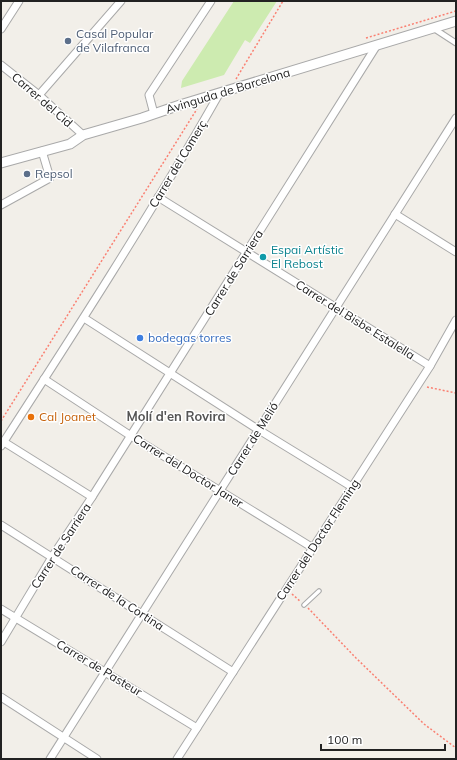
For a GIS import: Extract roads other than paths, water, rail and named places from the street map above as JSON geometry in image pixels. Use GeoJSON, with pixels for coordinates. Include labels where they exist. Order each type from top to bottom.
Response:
{"type":"FeatureCollection","features":[{"type":"Feature","properties":{"kind":"street"},"geometry":{"type":"LineString","coordinates":[[1,29],[19,1]]}},
{"type":"Feature","properties":{"kind":"street"},"geometry":{"type":"LineString","coordinates":[[38,95],[121,1]]}},
{"type":"Feature","properties":{"kind":"street"},"geometry":{"type":"LineString","coordinates":[[154,114],[149,95],[211,1]]}},
{"type":"Feature","properties":{"kind":"street","name":"Avinguda de Barcelona"},"geometry":{"type":"LineString","coordinates":[[1,163],[70,144],[83,136],[180,105],[456,21]]}},
{"type":"Feature","properties":{"kind":"street"},"geometry":{"type":"LineString","coordinates":[[432,28],[456,43]]}},
{"type":"Feature","properties":{"kind":"street","name":"Carrer de Sarriera"},"geometry":{"type":"LineString","coordinates":[[1,642],[52,557],[171,373],[377,45]]}},
{"type":"Feature","properties":{"kind":"street","name":"Carrer del Cid"},"geometry":{"type":"LineString","coordinates":[[1,65],[38,95],[83,136]]}},
{"type":"Feature","properties":{"kind":"street","name":"Carrer del Comerç"},"geometry":{"type":"LineString","coordinates":[[3,444],[84,318],[219,94]]}},
{"type":"Feature","properties":{"kind":"street","name":"Carrer de Melió"},"geometry":{"type":"LineString","coordinates":[[50,759],[456,118]]}},
{"type":"Feature","properties":{"kind":"street"},"geometry":{"type":"LineString","coordinates":[[1,205],[50,178],[42,151]]}},
{"type":"Feature","properties":{"kind":"street","name":"Carrer del Bisbe Estalella"},"geometry":{"type":"LineString","coordinates":[[158,197],[430,366]]}},
{"type":"Feature","properties":{"kind":"street"},"geometry":{"type":"LineString","coordinates":[[395,214],[456,252]]}},
{"type":"Feature","properties":{"kind":"street"},"geometry":{"type":"LineString","coordinates":[[84,318],[258,430],[352,487]]}},
{"type":"Feature","properties":{"kind":"street","name":"Carrer del Doctor Fleming"},"geometry":{"type":"LineString","coordinates":[[177,759],[430,366],[456,320]]}},
{"type":"Feature","properties":{"kind":"street","name":"Carrer del Doctor Janer"},"geometry":{"type":"LineString","coordinates":[[44,379],[131,436],[313,548]]}},
{"type":"Feature","properties":{"kind":"street"},"geometry":{"type":"LineString","coordinates":[[3,444],[92,497]]}},
{"type":"Feature","properties":{"kind":"street","name":"Carrer de la Cortina"},"geometry":{"type":"LineString","coordinates":[[1,525],[233,672]]}},
{"type":"Feature","properties":{"kind":"street","name":"Carrer de Pasteur"},"geometry":{"type":"LineString","coordinates":[[1,609],[197,728]]}},
{"type":"Feature","properties":{"kind":"street"},"geometry":{"type":"LineString","coordinates":[[1,698],[97,759]]}},
{"type":"Feature","properties":{"kind":"lane"},"geometry":{"type":"LineString","coordinates":[[304,605],[319,591]]}},
{"type":"Feature","properties":{"kind":"place","name":"Casal Popular de Vilafranca"},"geometry":{"type":"Point","coordinates":[68,41]}},
{"type":"Feature","properties":{"kind":"place","name":"Repsol"},"geometry":{"type":"Point","coordinates":[27,174]}},
{"type":"Feature","properties":{"kind":"place","name":"Espai Artístic El Rebost"},"geometry":{"type":"Point","coordinates":[263,257]}},
{"type":"Feature","properties":{"kind":"place","name":"bodegas torres"},"geometry":{"type":"Point","coordinates":[140,338]}},
{"type":"Feature","properties":{"kind":"place","name":"Cal Joanet"},"geometry":{"type":"Point","coordinates":[31,417]}},
{"type":"Feature","properties":{"kind":"district","name":"Molí d'en Rovira"},"geometry":{"type":"Point","coordinates":[176,416]}}]}
